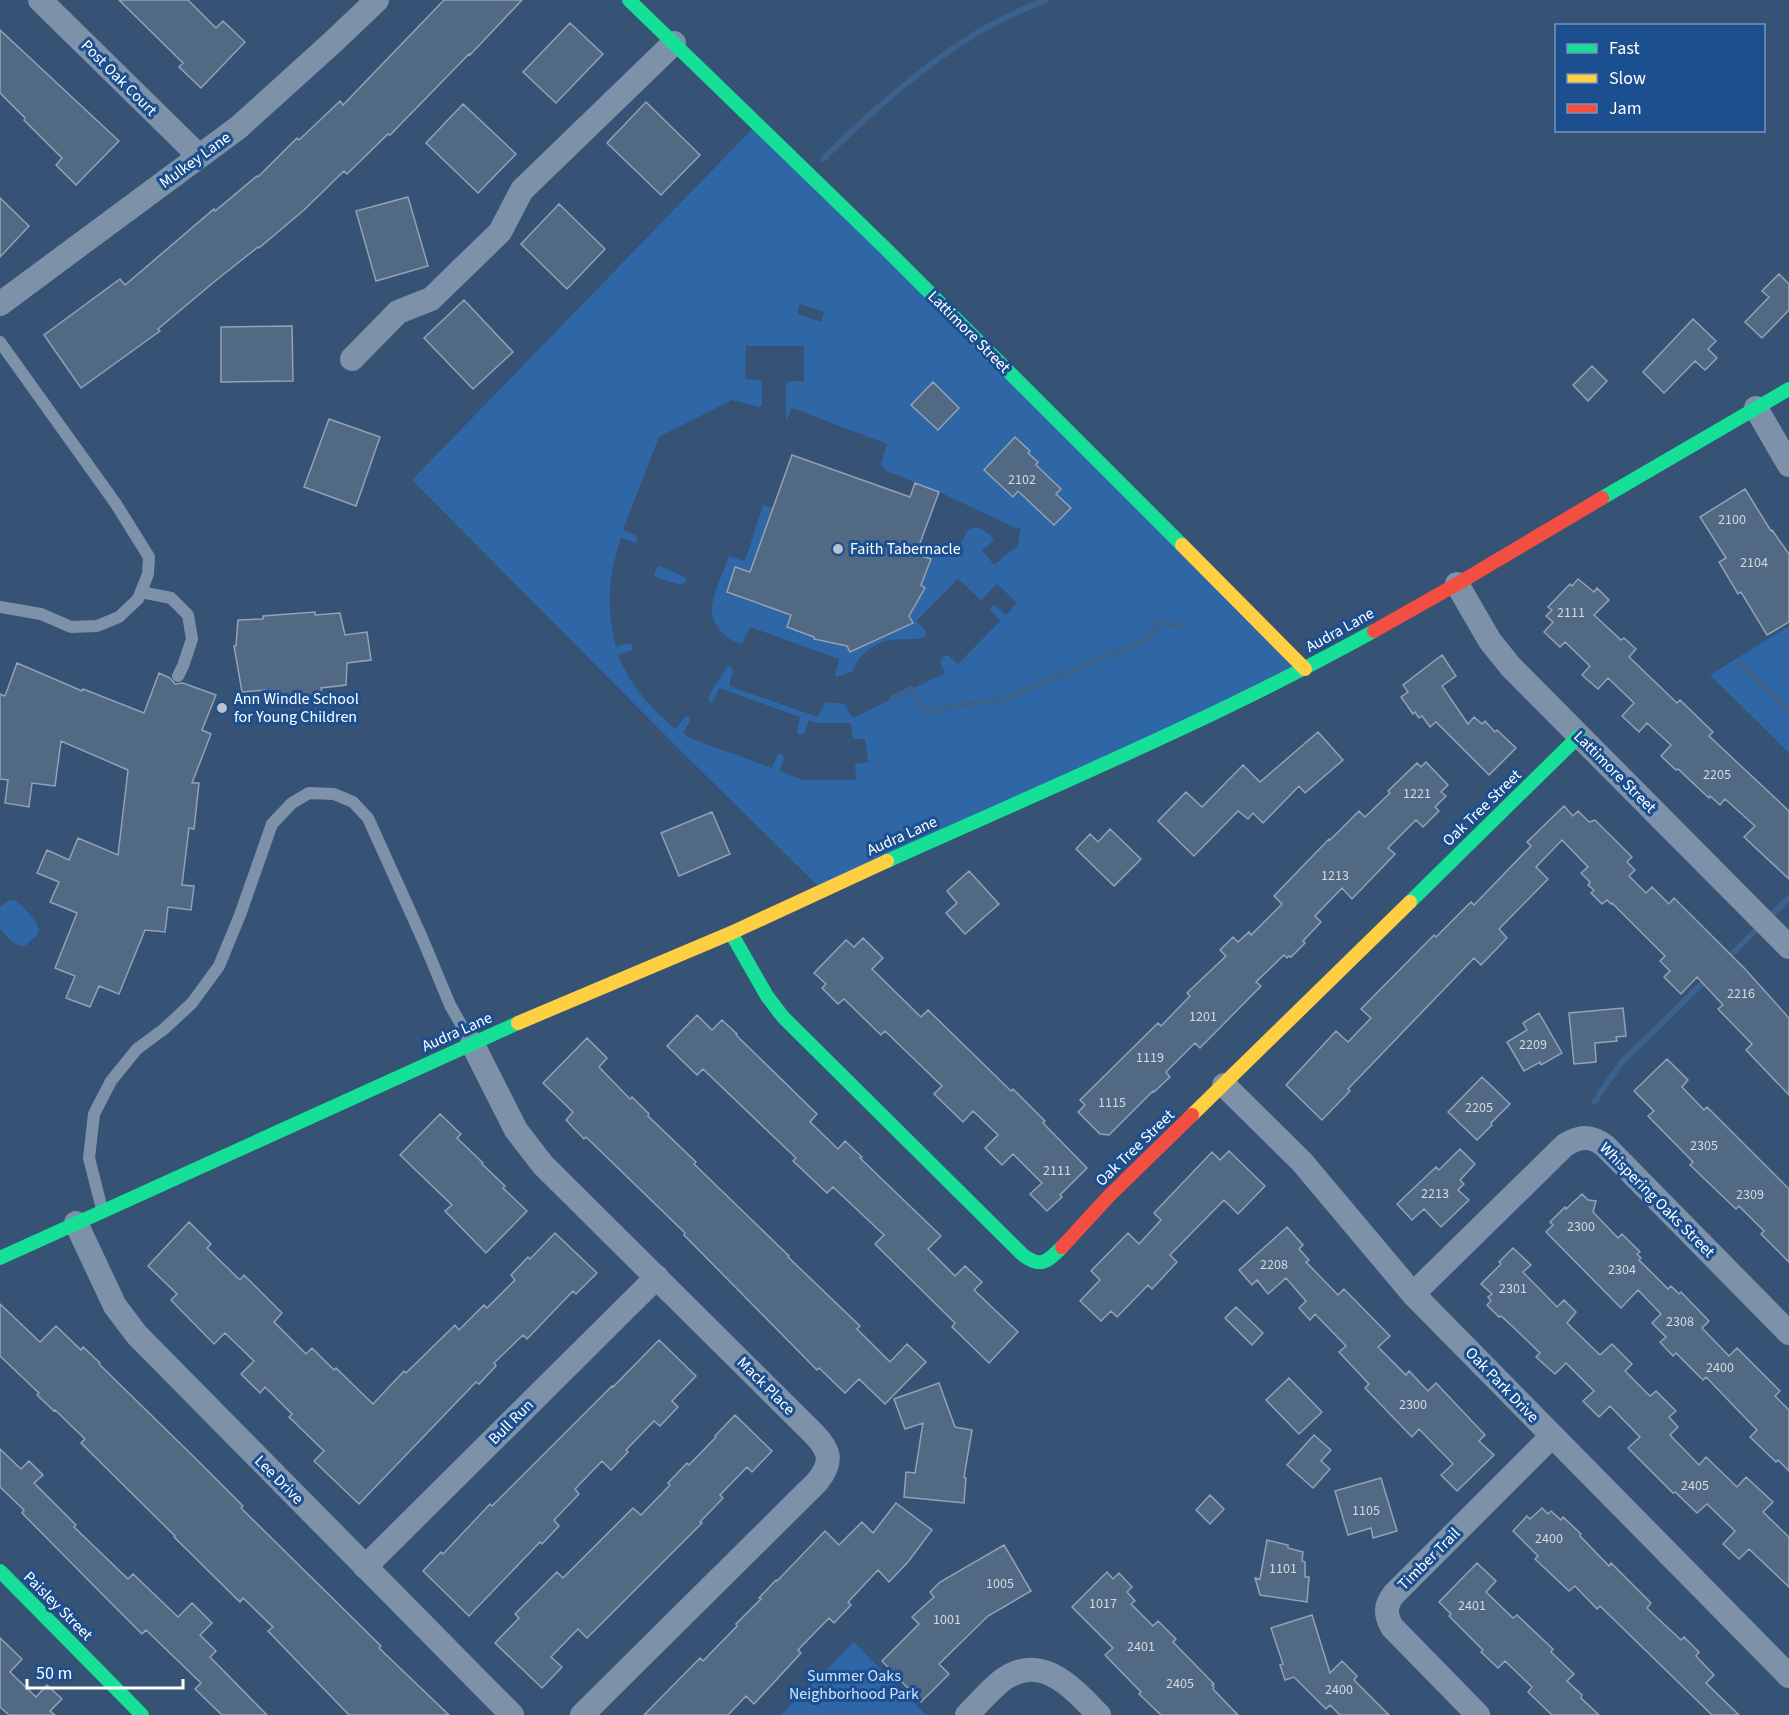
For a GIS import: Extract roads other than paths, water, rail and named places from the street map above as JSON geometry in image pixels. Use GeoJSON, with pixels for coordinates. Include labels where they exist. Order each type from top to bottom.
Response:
{"type":"FeatureCollection","features":[{"type":"Feature","properties":{"kind":"street","name":"Post Oak Court"},"geometry":{"type":"LineString","coordinates":[[40,0],[199,156]]}},
{"type":"Feature","properties":{"kind":"street","name":"Mulkey Lane"},"geometry":{"type":"LineString","coordinates":[[0,304],[239,127],[377,0]]}},
{"type":"Feature","properties":{"kind":"street","name":"Lattimore Street"},"geometry":{"type":"LineString","coordinates":[[629,0],[774,138],[1305,669]]}},
{"type":"Feature","properties":{"kind":"street"},"geometry":{"type":"LineString","coordinates":[[352,359],[398,312],[431,299],[500,232],[522,190],[674,43]]}},
{"type":"Feature","properties":{"kind":"street","name":"Audra Lane"},"geometry":{"type":"LineString","coordinates":[[0,1258],[472,1043],[731,933],[1130,752],[1305,669],[1457,584],[1789,389]]}},
{"type":"Feature","properties":{"kind":"street"},"geometry":{"type":"LineString","coordinates":[[1756,408],[1789,465]]}},
{"type":"Feature","properties":{"kind":"street","name":"Lattimore Street"},"geometry":{"type":"LineString","coordinates":[[1457,584],[1500,654],[1523,681],[1789,947]]}},
{"type":"Feature","properties":{"kind":"street","name":"Oak Tree Street"},"geometry":{"type":"LineString","coordinates":[[731,933],[767,996],[783,1017],[1017,1250],[1033,1262],[1042,1262],[1051,1258],[1109,1196],[1579,736]]}},
{"type":"Feature","properties":{"kind":"street","name":"Mack Place"},"geometry":{"type":"LineString","coordinates":[[472,1043],[516,1130],[553,1176],[818,1438],[827,1451],[828,1464],[817,1482],[582,1715]]}},
{"type":"Feature","properties":{"kind":"street","name":"Oak Park Drive"},"geometry":{"type":"LineString","coordinates":[[1224,1085],[1302,1162],[1413,1294],[1789,1676]]}},
{"type":"Feature","properties":{"kind":"street","name":"Whispering Oaks Street"},"geometry":{"type":"LineString","coordinates":[[1413,1294],[1565,1144],[1577,1138],[1592,1138],[1605,1146],[1789,1333]]}},
{"type":"Feature","properties":{"kind":"street","name":"Lee Drive"},"geometry":{"type":"LineString","coordinates":[[76,1223],[115,1306],[137,1335],[512,1715]]}},
{"type":"Feature","properties":{"kind":"street","name":"Bull Run"},"geometry":{"type":"LineString","coordinates":[[365,1567],[657,1277]]}},
{"type":"Feature","properties":{"kind":"street","name":"Timber Trail"},"geometry":{"type":"LineString","coordinates":[[1478,1715],[1392,1627],[1386,1613],[1387,1606],[1394,1594],[1552,1436]]}},
{"type":"Feature","properties":{"kind":"street","name":"Paisley Street"},"geometry":{"type":"LineString","coordinates":[[0,1571],[142,1715]]}},
{"type":"Feature","properties":{"kind":"street"},"geometry":{"type":"LineString","coordinates":[[967,1715],[1006,1678],[1023,1671],[1033,1670],[1043,1671],[1061,1679],[1099,1715]]}},
{"type":"Feature","properties":{"kind":"lane"},"geometry":{"type":"LineString","coordinates":[[0,342],[116,504],[149,557],[148,574],[138,599],[119,617],[97,626],[70,627],[41,614],[0,608]]}},
{"type":"Feature","properties":{"kind":"lane"},"geometry":{"type":"LineString","coordinates":[[141,592],[171,598],[188,615],[192,639],[178,676]]}},
{"type":"Feature","properties":{"kind":"lane"},"geometry":{"type":"LineString","coordinates":[[102,1211],[89,1158],[94,1114],[111,1081],[137,1048],[164,1029],[192,1003],[219,966],[240,915],[272,824],[292,803],[309,793],[334,794],[353,802],[368,818],[450,1005],[472,1043]]}},
{"type":"Feature","properties":{"kind":"waterway"},"geometry":{"type":"LineString","coordinates":[[823,159],[878,107],[938,59],[988,27],[1046,0]]}},
{"type":"Feature","properties":{"kind":"waterway"},"geometry":{"type":"LineString","coordinates":[[893,698],[911,689],[925,711],[1007,698],[1147,639],[1161,622],[1183,627]]}},
{"type":"Feature","properties":{"kind":"waterway"},"geometry":{"type":"LineString","coordinates":[[1740,664],[1789,711]]}},
{"type":"Feature","properties":{"kind":"waterway"},"geometry":{"type":"LineString","coordinates":[[1768,918],[1789,898]]}},
{"type":"Feature","properties":{"kind":"waterway"},"geometry":{"type":"LineString","coordinates":[[1726,960],[1761,925]]}},
{"type":"Feature","properties":{"kind":"waterway"},"geometry":{"type":"LineString","coordinates":[[1600,1093],[1622,1062],[1708,978]]}},
{"type":"Feature","properties":{"kind":"waterway"},"geometry":{"type":"LineString","coordinates":[[1594,1102],[1598,1097]]}},
{"type":"Feature","properties":{"kind":"place","name":"Faith Tabernacle"},"geometry":{"type":"Point","coordinates":[838,549]}},
{"type":"Feature","properties":{"kind":"place","name":"Ann Windle School for Young Children"},"geometry":{"type":"Point","coordinates":[222,708]}},
{"type":"Feature","properties":{"kind":"park label","name":"Summer Oaks Neighborhood Park"},"geometry":{"type":"Point","coordinates":[854,1685]}}]}
